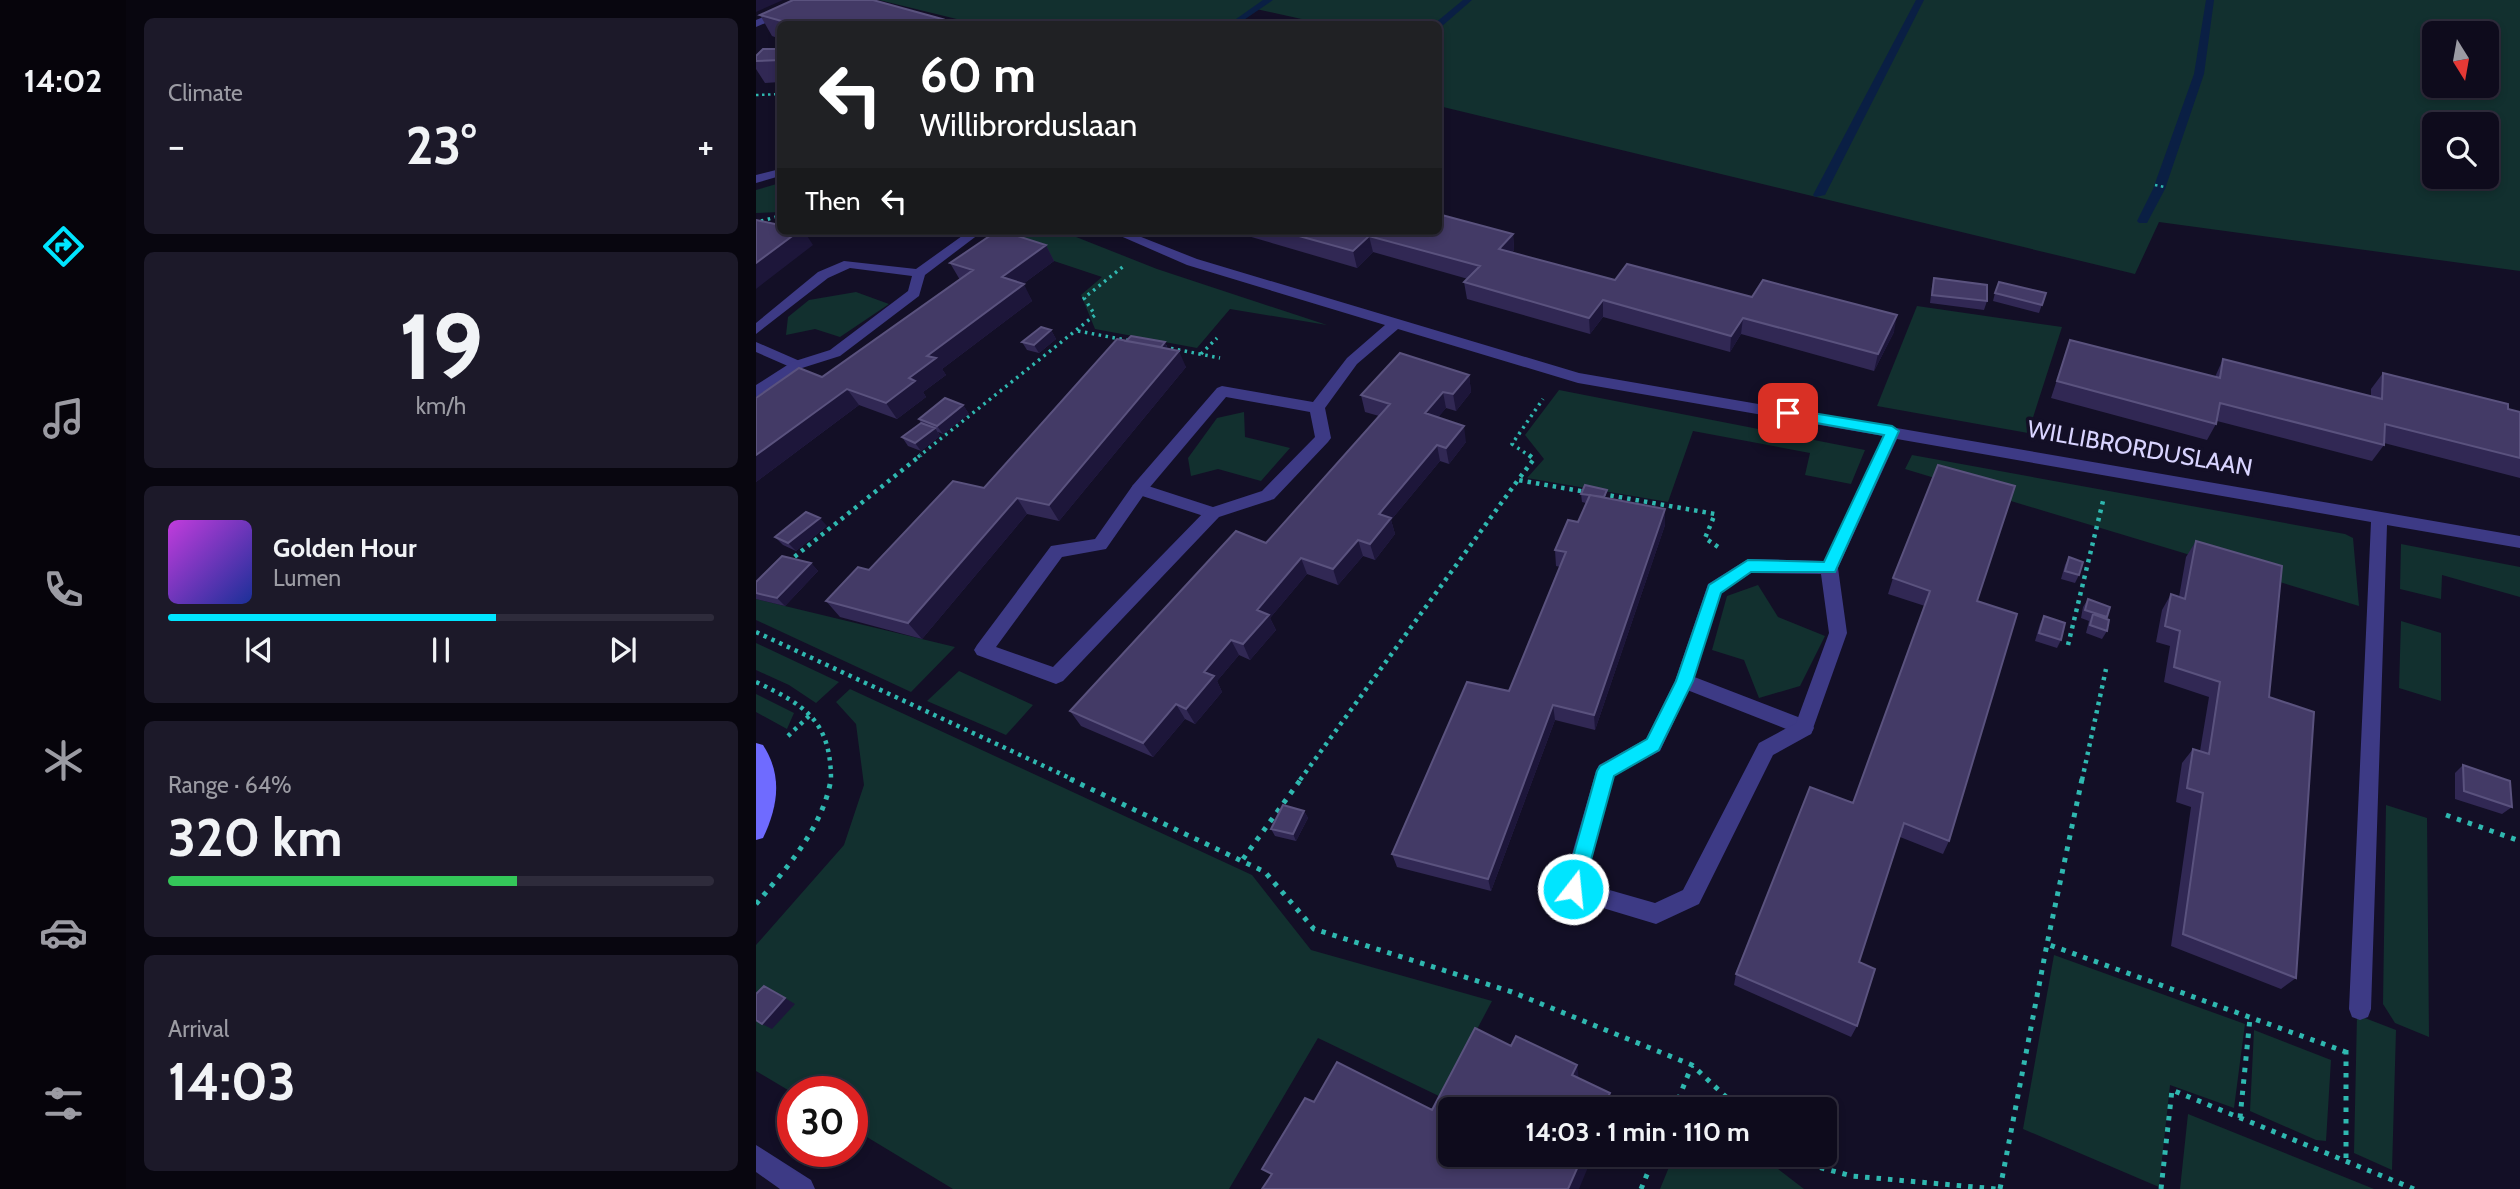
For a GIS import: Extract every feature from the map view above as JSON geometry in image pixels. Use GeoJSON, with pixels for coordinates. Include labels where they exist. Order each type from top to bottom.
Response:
{"type":"FeatureCollection","features":[{"type":"Feature","properties":{"kind":"street"},"geometry":{"type":"LineString","coordinates":[[756,24],[790,8]]}},
{"type":"Feature","properties":{"kind":"street"},"geometry":{"type":"LineString","coordinates":[[756,163],[757,178],[777,174]]}},
{"type":"Feature","properties":{"kind":"street"},"geometry":{"type":"LineString","coordinates":[[756,392],[797,365],[835,353],[914,293],[919,273],[971,235]]}},
{"type":"Feature","properties":{"kind":"street","name":"WILLIBRORDUSLAAN"},"geometry":{"type":"LineString","coordinates":[[1125,235],[1192,262],[1562,372],[2520,542]]}},
{"type":"Feature","properties":{"kind":"street"},"geometry":{"type":"LineString","coordinates":[[756,330],[823,275],[849,264],[919,273]]}},
{"type":"Feature","properties":{"kind":"street"},"geometry":{"type":"LineString","coordinates":[[1317,408],[1222,391],[1139,489],[1100,545],[1057,551],[983,650],[1056,676],[1213,513],[1268,495],[1324,438],[1317,408],[1352,361],[1396,323]]}},
{"type":"Feature","properties":{"kind":"street"},"geometry":{"type":"LineString","coordinates":[[756,348],[797,365]]}},
{"type":"Feature","properties":{"kind":"street"},"geometry":{"type":"LineString","coordinates":[[1829,568],[1748,566],[1714,589],[1684,681],[1653,745],[1606,771],[1573,889],[1656,914],[1691,897],[1766,749],[1804,728],[1838,633],[1829,568],[1892,431]]}},
{"type":"Feature","properties":{"kind":"street"},"geometry":{"type":"LineString","coordinates":[[1139,489],[1213,513]]}},
{"type":"Feature","properties":{"kind":"street"},"geometry":{"type":"LineString","coordinates":[[2360,1009],[2379,517]]}},
{"type":"Feature","properties":{"kind":"street"},"geometry":{"type":"LineString","coordinates":[[1684,681],[1804,728]]}},
{"type":"Feature","properties":{"kind":"street"},"geometry":{"type":"LineString","coordinates":[[756,751],[765,762],[768,784],[756,831]]}},
{"type":"Feature","properties":{"kind":"street"},"geometry":{"type":"LineString","coordinates":[[756,1157],[802,1189]]}},
{"type":"Feature","properties":{"kind":"path"},"geometry":{"type":"LineString","coordinates":[[756,94],[777,94]]}},
{"type":"Feature","properties":{"kind":"path"},"geometry":{"type":"LineString","coordinates":[[2155,185],[2164,187]]}},
{"type":"Feature","properties":{"kind":"path"},"geometry":{"type":"LineString","coordinates":[[758,221],[777,217]]}},
{"type":"Feature","properties":{"kind":"path"},"geometry":{"type":"LineString","coordinates":[[758,221],[777,224]]}},
{"type":"Feature","properties":{"kind":"path"},"geometry":{"type":"LineString","coordinates":[[777,571],[1095,316],[1084,298],[1150,245]]}},
{"type":"Feature","properties":{"kind":"path"},"geometry":{"type":"LineString","coordinates":[[1077,331],[1139,343]]}},
{"type":"Feature","properties":{"kind":"path"},"geometry":{"type":"LineString","coordinates":[[1201,355],[1217,338]]}},
{"type":"Feature","properties":{"kind":"path"},"geometry":{"type":"LineString","coordinates":[[1152,345],[1233,361],[1221,378],[1222,391]]}},
{"type":"Feature","properties":{"kind":"path"},"geometry":{"type":"LineString","coordinates":[[1243,859],[1534,459],[1512,444],[1562,372]]}},
{"type":"Feature","properties":{"kind":"path"},"geometry":{"type":"LineString","coordinates":[[2068,645],[2111,469]]}},
{"type":"Feature","properties":{"kind":"path"},"geometry":{"type":"LineString","coordinates":[[1518,480],[1715,514],[1705,538],[1748,566]]}},
{"type":"Feature","properties":{"kind":"path"},"geometry":{"type":"LineString","coordinates":[[756,632],[1243,859],[1265,872],[1314,929],[1512,992],[1692,1065],[1726,1097]]}},
{"type":"Feature","properties":{"kind":"path"},"geometry":{"type":"LineString","coordinates":[[1816,1167],[1852,1177],[1998,1189],[2106,669]]}},
{"type":"Feature","properties":{"kind":"path"},"geometry":{"type":"LineString","coordinates":[[756,682],[798,702],[827,742],[831,759],[831,774],[818,824],[784,873],[756,904]]}},
{"type":"Feature","properties":{"kind":"path"},"geometry":{"type":"LineString","coordinates":[[2446,815],[2520,841]]}},
{"type":"Feature","properties":{"kind":"path"},"geometry":{"type":"LineString","coordinates":[[2047,944],[2346,1052]]}},
{"type":"Feature","properties":{"kind":"path"},"geometry":{"type":"LineString","coordinates":[[2346,1161],[2348,1018],[2360,1009]]}},
{"type":"Feature","properties":{"kind":"path"},"geometry":{"type":"LineString","coordinates":[[2240,1118],[2249,1018]]}},
{"type":"Feature","properties":{"kind":"path"},"geometry":{"type":"LineString","coordinates":[[1679,1097],[1692,1065]]}},
{"type":"Feature","properties":{"kind":"path"},"geometry":{"type":"LineString","coordinates":[[2161,1189],[2172,1090],[2414,1189]]}},
{"type":"Feature","properties":{"kind":"path"},"geometry":{"type":"LineString","coordinates":[[1641,1189],[1650,1167]]}},
{"type":"Feature","properties":{"kind":"green space"},"geometry":{"type":"Polygon","coordinates":[[[879,0],[2520,0],[2520,271],[2159,222],[2135,274],[1442,107],[1442,21],[1310,21],[1256,9],[1238,21],[965,21],[879,0]]]}},
{"type":"Feature","properties":{"kind":"green space"},"geometry":{"type":"Polygon","coordinates":[[[777,184],[777,212],[756,213],[756,190],[777,184]]]}},
{"type":"Feature","properties":{"kind":"green space"},"geometry":{"type":"Polygon","coordinates":[[[994,235],[1071,235],[1157,269],[1327,325],[1230,309],[1197,348],[1095,329],[1081,295],[1102,277],[988,239],[994,235]]]}},
{"type":"Feature","properties":{"kind":"green space"},"geometry":{"type":"Polygon","coordinates":[[[856,292],[889,304],[840,337],[815,329],[786,335],[788,317],[809,300],[856,292]]]}},
{"type":"Feature","properties":{"kind":"green space"},"geometry":{"type":"Polygon","coordinates":[[[1917,306],[2062,327],[2028,433],[1877,406],[1917,306]]]}},
{"type":"Feature","properties":{"kind":"green space"},"geometry":{"type":"Polygon","coordinates":[[[1559,390],[1865,450],[1851,484],[1805,475],[1810,453],[1693,431],[1668,502],[1527,478],[1544,459],[1525,435],[1559,390]]]}},
{"type":"Feature","properties":{"kind":"green space"},"geometry":{"type":"Polygon","coordinates":[[[1244,412],[1245,437],[1290,448],[1261,481],[1218,469],[1191,476],[1188,458],[1217,418],[1244,412]]]}},
{"type":"Feature","properties":{"kind":"green space"},"geometry":{"type":"Polygon","coordinates":[[[1912,455],[2345,534],[2353,538],[2359,606],[1905,469],[1912,455]]]}},
{"type":"Feature","properties":{"kind":"green space"},"geometry":{"type":"Polygon","coordinates":[[[2401,544],[2520,567],[2520,597],[2442,575],[2441,599],[2400,589],[2401,544]]]}},
{"type":"Feature","properties":{"kind":"green space"},"geometry":{"type":"Polygon","coordinates":[[[1758,585],[1778,617],[1825,636],[1800,686],[1759,698],[1744,660],[1712,650],[1727,596],[1758,585]]]}},
{"type":"Feature","properties":{"kind":"green space"},"geometry":{"type":"Polygon","coordinates":[[[756,599],[955,647],[911,692],[756,620],[756,599]]]}},
{"type":"Feature","properties":{"kind":"green space"},"geometry":{"type":"Polygon","coordinates":[[[2401,621],[2441,633],[2441,701],[2399,688],[2401,621]]]}},
{"type":"Feature","properties":{"kind":"green space"},"geometry":{"type":"Polygon","coordinates":[[[756,643],[839,682],[816,703],[789,685],[756,670],[756,643]]]}},
{"type":"Feature","properties":{"kind":"green space"},"geometry":{"type":"Polygon","coordinates":[[[959,671],[1033,705],[1006,735],[927,701],[959,671]]]}},
{"type":"Feature","properties":{"kind":"green space"},"geometry":{"type":"Polygon","coordinates":[[[850,689],[1252,875],[1311,950],[1492,1001],[1441,1097],[1318,1038],[1229,1189],[953,1189],[868,1138],[868,1076],[777,1076],[777,1083],[756,1071],[756,945],[844,845],[864,785],[856,724],[836,702],[850,689]]]}},
{"type":"Feature","properties":{"kind":"green space"},"geometry":{"type":"Polygon","coordinates":[[[756,694],[794,713],[787,729],[756,712],[756,694]]]}},
{"type":"Feature","properties":{"kind":"green space"},"geometry":{"type":"Polygon","coordinates":[[[2386,805],[2427,818],[2429,1037],[2395,1023],[2383,1004],[2386,805]]]}},
{"type":"Feature","properties":{"kind":"green space"},"geometry":{"type":"Polygon","coordinates":[[[2054,955],[2245,1024],[2234,1108],[2170,1085],[2159,1187],[2023,1129],[2054,955]]]}},
{"type":"Feature","properties":{"kind":"green space"},"geometry":{"type":"Polygon","coordinates":[[[2357,1015],[2396,1030],[2392,1170],[2354,1153],[2357,1015]]]}},
{"type":"Feature","properties":{"kind":"green space"},"geometry":{"type":"Polygon","coordinates":[[[2254,1030],[2331,1060],[2326,1141],[2316,1140],[2250,1111],[2254,1030]]]}},
{"type":"Feature","properties":{"kind":"green space"},"geometry":{"type":"Polygon","coordinates":[[[2188,1114],[2374,1189],[2180,1189],[2188,1114]]]}},
{"type":"Feature","properties":{"kind":"green space"},"geometry":{"type":"Polygon","coordinates":[[[1669,1167],[1776,1167],[1804,1189],[1660,1189],[1669,1167]]]}},
{"type":"Feature","properties":{"kind":"building"},"geometry":{"type":"Polygon","coordinates":[[[793,0],[873,0],[942,19],[781,21],[760,15],[793,0]]]}},
{"type":"Feature","properties":{"kind":"building"},"geometry":{"type":"Polygon","coordinates":[[[763,49],[777,49],[777,60],[756,61],[756,56],[763,49]]]}},
{"type":"Feature","properties":{"kind":"building"},"geometry":{"type":"Polygon","coordinates":[[[1442,215],[1513,234],[1499,249],[1615,280],[1627,264],[1752,297],[1763,280],[1897,315],[1878,354],[1743,318],[1731,336],[1603,300],[1589,318],[1464,282],[1480,266],[1369,236],[1353,251],[1295,235],[1442,235],[1442,215]]]}},
{"type":"Feature","properties":{"kind":"building"},"geometry":{"type":"Polygon","coordinates":[[[756,220],[777,224],[777,235],[794,235],[756,263],[756,220]]]}},
{"type":"Feature","properties":{"kind":"building"},"geometry":{"type":"Polygon","coordinates":[[[991,235],[1015,235],[1046,245],[1002,277],[1024,284],[927,356],[936,358],[909,378],[915,381],[886,403],[847,389],[756,455],[756,398],[799,368],[822,377],[973,270],[950,263],[991,235]]]}},
{"type":"Feature","properties":{"kind":"building"},"geometry":{"type":"Polygon","coordinates":[[[1934,278],[1987,285],[1987,301],[1932,295],[1934,278]]]}},
{"type":"Feature","properties":{"kind":"building"},"geometry":{"type":"Polygon","coordinates":[[[1999,282],[2046,293],[2042,305],[1995,293],[1999,282]]]}},
{"type":"Feature","properties":{"kind":"building"},"geometry":{"type":"Polygon","coordinates":[[[1041,327],[1051,330],[1034,345],[1022,342],[1041,327]]]}},
{"type":"Feature","properties":{"kind":"building"},"geometry":{"type":"Polygon","coordinates":[[[1131,336],[1165,342],[1161,347],[1126,341],[1131,336]]]}},
{"type":"Feature","properties":{"kind":"building"},"geometry":{"type":"Polygon","coordinates":[[[1117,339],[1179,351],[1049,505],[1017,498],[908,623],[826,601],[858,567],[869,570],[953,481],[984,488],[1117,339]]]}},
{"type":"Feature","properties":{"kind":"building"},"geometry":{"type":"Polygon","coordinates":[[[2070,340],[2220,378],[2223,359],[2382,399],[2383,373],[2508,404],[2508,409],[2520,412],[2520,458],[2385,424],[2384,445],[2220,403],[2216,424],[2057,381],[2070,340]]]}},
{"type":"Feature","properties":{"kind":"building"},"geometry":{"type":"Polygon","coordinates":[[[1400,353],[1469,375],[1453,394],[1443,392],[1425,413],[1464,426],[1446,448],[1437,445],[1379,514],[1391,518],[1370,544],[1358,540],[1333,569],[1301,558],[1257,610],[1269,615],[1243,644],[1231,640],[1204,672],[1214,676],[1186,709],[1176,704],[1143,743],[1070,711],[1236,531],[1266,543],[1390,404],[1361,395],[1400,353]]]}},
{"type":"Feature","properties":{"kind":"building"},"geometry":{"type":"Polygon","coordinates":[[[945,398],[963,405],[937,426],[919,419],[945,398]]]}},
{"type":"Feature","properties":{"kind":"building"},"geometry":{"type":"Polygon","coordinates":[[[921,423],[935,428],[915,443],[902,437],[921,423]]]}},
{"type":"Feature","properties":{"kind":"building"},"geometry":{"type":"Polygon","coordinates":[[[1938,465],[2015,486],[1977,601],[2017,614],[1949,841],[1904,823],[1859,962],[1875,969],[1857,1026],[1736,974],[1810,787],[1853,803],[1930,591],[1893,578],[1938,465]]]}},
{"type":"Feature","properties":{"kind":"building"},"geometry":{"type":"Polygon","coordinates":[[[1585,485],[1607,490],[1604,497],[1581,494],[1585,485]]]}},
{"type":"Feature","properties":{"kind":"building"},"geometry":{"type":"Polygon","coordinates":[[[1590,495],[1665,509],[1594,715],[1553,705],[1488,879],[1392,854],[1467,682],[1509,691],[1566,552],[1555,550],[1568,520],[1578,522],[1590,495]]]}},
{"type":"Feature","properties":{"kind":"building"},"geometry":{"type":"Polygon","coordinates":[[[806,512],[820,518],[788,543],[775,537],[806,512]]]}},
{"type":"Feature","properties":{"kind":"building"},"geometry":{"type":"Polygon","coordinates":[[[2196,541],[2282,566],[2269,697],[2314,712],[2296,978],[2183,934],[2203,793],[2187,788],[2193,749],[2209,754],[2220,682],[2174,667],[2180,631],[2165,626],[2171,594],[2185,599],[2196,541]]]}},
{"type":"Feature","properties":{"kind":"building"},"geometry":{"type":"Polygon","coordinates":[[[782,556],[811,563],[777,598],[756,593],[756,582],[782,556]]]}},
{"type":"Feature","properties":{"kind":"building"},"geometry":{"type":"Polygon","coordinates":[[[2069,557],[2083,562],[2079,575],[2065,571],[2069,557]]]}},
{"type":"Feature","properties":{"kind":"building"},"geometry":{"type":"Polygon","coordinates":[[[2088,599],[2110,607],[2107,617],[2085,610],[2088,599]]]}},
{"type":"Feature","properties":{"kind":"building"},"geometry":{"type":"Polygon","coordinates":[[[2093,614],[2109,620],[2107,631],[2090,625],[2093,614]]]}},
{"type":"Feature","properties":{"kind":"building"},"geometry":{"type":"Polygon","coordinates":[[[2044,616],[2065,623],[2061,640],[2039,633],[2044,616]]]}},
{"type":"Feature","properties":{"kind":"building"},"geometry":{"type":"Polygon","coordinates":[[[2463,765],[2510,781],[2512,807],[2464,791],[2463,765]]]}},
{"type":"Feature","properties":{"kind":"building"},"geometry":{"type":"Polygon","coordinates":[[[1283,805],[1304,811],[1293,834],[1271,829],[1283,805]]]}},
{"type":"Feature","properties":{"kind":"building"},"geometry":{"type":"Polygon","coordinates":[[[764,986],[785,998],[762,1024],[756,1020],[756,994],[764,986]]]}},
{"type":"Feature","properties":{"kind":"building"},"geometry":{"type":"Polygon","coordinates":[[[1475,1028],[1511,1046],[1516,1036],[1577,1065],[1572,1075],[1610,1093],[1608,1097],[1439,1097],[1475,1028]]]}},
{"type":"Feature","properties":{"kind":"building"},"geometry":{"type":"Polygon","coordinates":[[[1337,1062],[1432,1110],[1438,1099],[1438,1167],[1578,1167],[1568,1189],[1262,1189],[1272,1174],[1262,1169],[1305,1098],[1314,1102],[1337,1062]]]}},
{"type":"Feature","properties":{"kind":"waterway"},"geometry":{"type":"LineString","coordinates":[[1238,21],[1269,0]]}},
{"type":"Feature","properties":{"kind":"waterway"},"geometry":{"type":"LineString","coordinates":[[1442,22],[1468,0]]}},
{"type":"Feature","properties":{"kind":"waterway"},"geometry":{"type":"LineString","coordinates":[[1819,195],[1920,0]]}},
{"type":"Feature","properties":{"kind":"waterway"},"geometry":{"type":"LineString","coordinates":[[2143,221],[2159,189],[2199,74],[2210,0]]}},
{"type":"Feature","properties":{"kind":"route"},"geometry":{"type":"LineString","coordinates":[[1573,889],[1606,771],[1653,745],[1684,681],[1714,589],[1748,566],[1829,568],[1892,431],[1788,413]]}}]}
